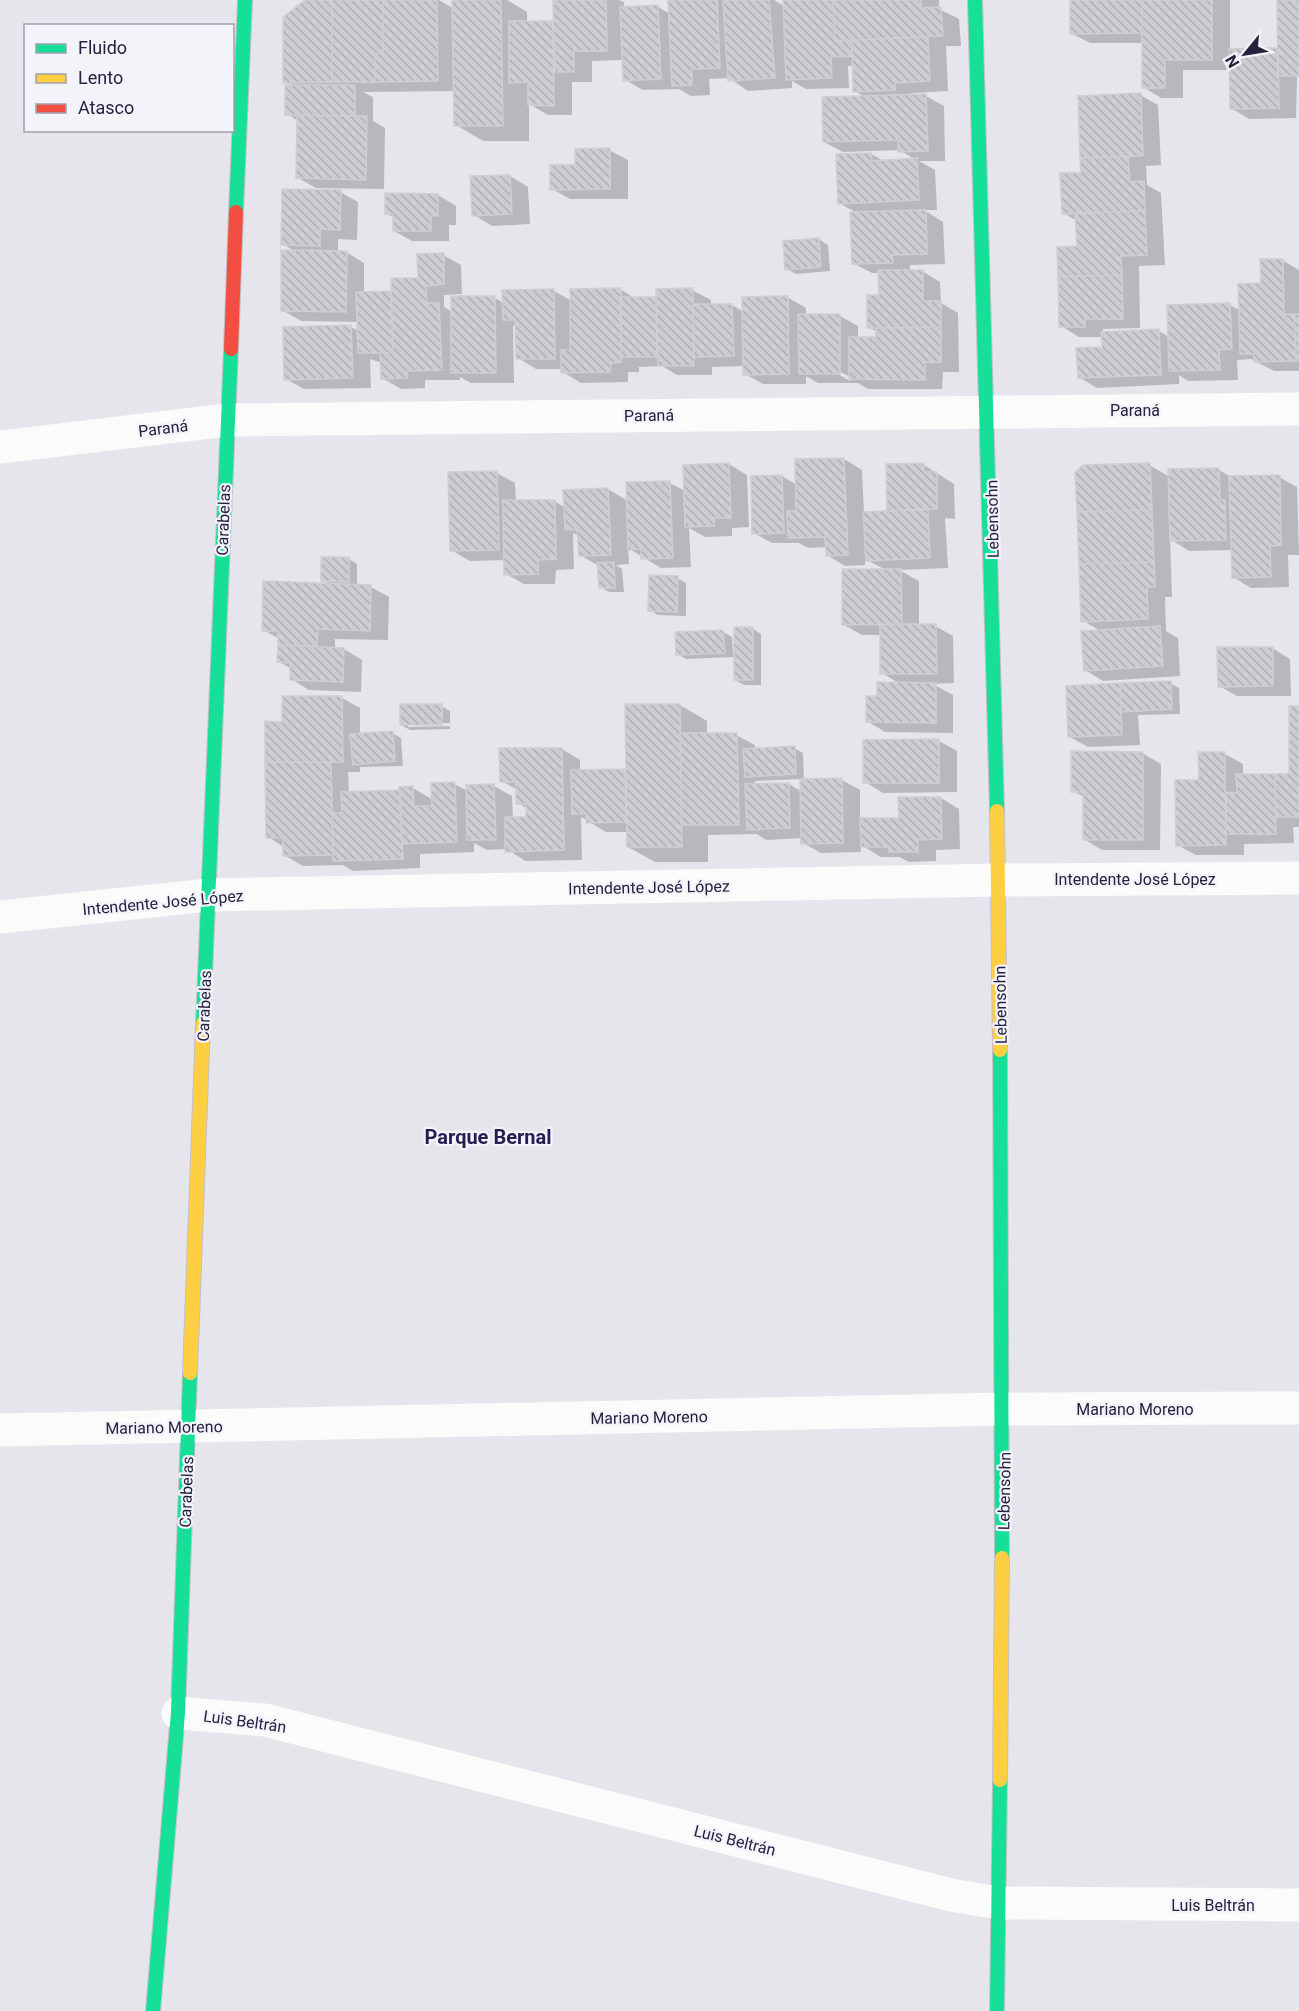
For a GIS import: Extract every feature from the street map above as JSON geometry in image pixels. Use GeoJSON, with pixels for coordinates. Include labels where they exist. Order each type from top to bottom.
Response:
{"type":"FeatureCollection","features":[{"type":"Feature","properties":{"kind":"street","name":"Carabelas"},"geometry":{"type":"LineString","coordinates":[[153,2011],[178,1713],[226,420],[245,0]]}},
{"type":"Feature","properties":{"kind":"street","name":"Lebensohn"},"geometry":{"type":"LineString","coordinates":[[975,0],[990,411],[999,880],[1005,1409],[997,2011]]}},
{"type":"Feature","properties":{"kind":"street","name":"Paraná"},"geometry":{"type":"LineString","coordinates":[[0,447],[226,420],[1299,409]]}},
{"type":"Feature","properties":{"kind":"street","name":"Intendente José López"},"geometry":{"type":"LineString","coordinates":[[0,917],[208,895],[999,880],[1299,878]]}},
{"type":"Feature","properties":{"kind":"street","name":"Mariano Moreno"},"geometry":{"type":"LineString","coordinates":[[0,1430],[1005,1409],[1299,1408]]}},
{"type":"Feature","properties":{"kind":"street","name":"Luis Beltrán"},"geometry":{"type":"LineString","coordinates":[[178,1713],[265,1720],[951,1895],[999,1903],[1299,1905]]}},
{"type":"Feature","properties":{"kind":"building"},"geometry":{"type":"Polygon","coordinates":[[[305,0],[332,0],[332,82],[283,83],[283,17],[305,0]]]}},
{"type":"Feature","properties":{"kind":"building"},"geometry":{"type":"Polygon","coordinates":[[[332,0],[383,0],[383,53],[375,54],[375,82],[332,82],[332,0]]]}},
{"type":"Feature","properties":{"kind":"building"},"geometry":{"type":"Polygon","coordinates":[[[383,0],[437,0],[438,81],[375,82],[375,54],[383,53],[383,0]]]}},
{"type":"Feature","properties":{"kind":"building"},"geometry":{"type":"Polygon","coordinates":[[[452,0],[501,0],[503,126],[454,126],[452,0]]]}},
{"type":"Feature","properties":{"kind":"building"},"geometry":{"type":"Polygon","coordinates":[[[553,0],[606,0],[607,51],[574,51],[574,72],[555,72],[553,0]]]}},
{"type":"Feature","properties":{"kind":"building"},"geometry":{"type":"Polygon","coordinates":[[[668,0],[717,0],[720,68],[692,69],[692,85],[672,86],[668,0]]]}},
{"type":"Feature","properties":{"kind":"building"},"geometry":{"type":"Polygon","coordinates":[[[723,0],[769,0],[775,78],[728,81],[723,0]]]}},
{"type":"Feature","properties":{"kind":"building"},"geometry":{"type":"Polygon","coordinates":[[[783,0],[833,0],[835,41],[852,40],[852,56],[831,57],[832,78],[786,80],[783,0]]]}},
{"type":"Feature","properties":{"kind":"building"},"geometry":{"type":"Polygon","coordinates":[[[833,0],[921,0],[921,8],[941,7],[943,36],[835,41],[833,0]]]}},
{"type":"Feature","properties":{"kind":"building"},"geometry":{"type":"Polygon","coordinates":[[[1070,0],[1142,0],[1142,33],[1070,34],[1070,0]]]}},
{"type":"Feature","properties":{"kind":"building"},"geometry":{"type":"Polygon","coordinates":[[[1142,0],[1212,0],[1212,60],[1165,60],[1165,88],[1142,88],[1142,0]]]}},
{"type":"Feature","properties":{"kind":"building"},"geometry":{"type":"Polygon","coordinates":[[[1277,0],[1299,0],[1299,76],[1278,76],[1277,0]]]}},
{"type":"Feature","properties":{"kind":"building"},"geometry":{"type":"Polygon","coordinates":[[[658,5],[661,79],[623,81],[620,7],[658,5]]]}},
{"type":"Feature","properties":{"kind":"building"},"geometry":{"type":"Polygon","coordinates":[[[509,21],[553,21],[554,106],[528,105],[528,82],[509,83],[509,21]]]}},
{"type":"Feature","properties":{"kind":"building"},"geometry":{"type":"Polygon","coordinates":[[[928,37],[930,81],[895,83],[895,90],[853,92],[852,40],[928,37]]]}},
{"type":"Feature","properties":{"kind":"building"},"geometry":{"type":"Polygon","coordinates":[[[1278,48],[1279,108],[1230,109],[1229,49],[1278,48]]]}},
{"type":"Feature","properties":{"kind":"building"},"geometry":{"type":"Polygon","coordinates":[[[285,85],[355,85],[355,116],[285,115],[285,85]]]}},
{"type":"Feature","properties":{"kind":"building"},"geometry":{"type":"Polygon","coordinates":[[[1141,93],[1143,156],[1080,158],[1078,96],[1141,93]]]}},
{"type":"Feature","properties":{"kind":"building"},"geometry":{"type":"Polygon","coordinates":[[[926,94],[928,151],[898,152],[898,140],[823,142],[822,97],[926,94]]]}},
{"type":"Feature","properties":{"kind":"building"},"geometry":{"type":"Polygon","coordinates":[[[297,115],[367,116],[366,180],[296,178],[297,115]]]}},
{"type":"Feature","properties":{"kind":"building"},"geometry":{"type":"Polygon","coordinates":[[[610,148],[610,189],[550,190],[550,165],[575,165],[575,149],[610,148]]]}},
{"type":"Feature","properties":{"kind":"building"},"geometry":{"type":"Polygon","coordinates":[[[871,153],[872,161],[917,158],[919,200],[838,204],[836,154],[871,153]]]}},
{"type":"Feature","properties":{"kind":"building"},"geometry":{"type":"Polygon","coordinates":[[[1128,156],[1130,182],[1144,181],[1145,211],[1062,214],[1060,173],[1081,173],[1080,158],[1128,156]]]}},
{"type":"Feature","properties":{"kind":"building"},"geometry":{"type":"Polygon","coordinates":[[[510,175],[512,214],[472,216],[470,176],[510,175]]]}},
{"type":"Feature","properties":{"kind":"building"},"geometry":{"type":"Polygon","coordinates":[[[282,189],[341,190],[340,230],[320,229],[320,246],[281,245],[282,189]]]}},
{"type":"Feature","properties":{"kind":"building"},"geometry":{"type":"Polygon","coordinates":[[[385,193],[438,194],[438,216],[431,216],[431,231],[393,231],[393,214],[385,214],[385,193]]]}},
{"type":"Feature","properties":{"kind":"building"},"geometry":{"type":"Polygon","coordinates":[[[926,210],[927,254],[892,255],[893,263],[852,264],[850,212],[926,210]]]}},
{"type":"Feature","properties":{"kind":"building"},"geometry":{"type":"Polygon","coordinates":[[[1145,211],[1147,255],[1121,256],[1122,275],[1058,277],[1057,247],[1077,246],[1075,213],[1145,211]]]}},
{"type":"Feature","properties":{"kind":"building"},"geometry":{"type":"Polygon","coordinates":[[[819,238],[821,267],[785,270],[783,241],[819,238]]]}},
{"type":"Feature","properties":{"kind":"building"},"geometry":{"type":"Polygon","coordinates":[[[281,250],[347,251],[346,312],[281,311],[281,250]]]}},
{"type":"Feature","properties":{"kind":"building"},"geometry":{"type":"Polygon","coordinates":[[[444,253],[444,284],[426,286],[427,303],[439,303],[442,370],[407,371],[407,378],[381,379],[380,353],[393,353],[391,278],[418,278],[417,254],[444,253]]]}},
{"type":"Feature","properties":{"kind":"building"},"geometry":{"type":"Polygon","coordinates":[[[1260,259],[1283,259],[1284,314],[1294,314],[1296,361],[1254,362],[1254,354],[1240,354],[1238,284],[1261,283],[1260,259]]]}},
{"type":"Feature","properties":{"kind":"building"},"geometry":{"type":"Polygon","coordinates":[[[878,270],[923,270],[923,301],[941,301],[941,327],[867,328],[867,295],[879,295],[878,270]]]}},
{"type":"Feature","properties":{"kind":"building"},"geometry":{"type":"Polygon","coordinates":[[[1122,275],[1123,319],[1085,319],[1085,327],[1059,327],[1058,277],[1122,275]]]}},
{"type":"Feature","properties":{"kind":"building"},"geometry":{"type":"Polygon","coordinates":[[[621,288],[621,362],[611,363],[610,372],[561,373],[561,350],[570,350],[570,289],[621,288]]]}},
{"type":"Feature","properties":{"kind":"building"},"geometry":{"type":"Polygon","coordinates":[[[693,288],[694,366],[658,366],[656,289],[693,288]]]}},
{"type":"Feature","properties":{"kind":"building"},"geometry":{"type":"Polygon","coordinates":[[[554,289],[555,359],[516,359],[515,320],[503,320],[502,290],[554,289]]]}},
{"type":"Feature","properties":{"kind":"building"},"geometry":{"type":"Polygon","coordinates":[[[391,291],[393,353],[358,353],[356,292],[391,291]]]}},
{"type":"Feature","properties":{"kind":"building"},"geometry":{"type":"Polygon","coordinates":[[[451,296],[495,296],[496,373],[451,373],[451,296]]]}},
{"type":"Feature","properties":{"kind":"building"},"geometry":{"type":"Polygon","coordinates":[[[788,296],[789,374],[743,375],[742,297],[788,296]]]}},
{"type":"Feature","properties":{"kind":"building"},"geometry":{"type":"Polygon","coordinates":[[[620,297],[656,297],[657,357],[621,357],[620,297]]]}},
{"type":"Feature","properties":{"kind":"building"},"geometry":{"type":"Polygon","coordinates":[[[1230,303],[1232,349],[1219,350],[1220,370],[1169,371],[1167,305],[1230,303]]]}},
{"type":"Feature","properties":{"kind":"building"},"geometry":{"type":"Polygon","coordinates":[[[693,304],[732,304],[734,356],[694,357],[693,304]]]}},
{"type":"Feature","properties":{"kind":"building"},"geometry":{"type":"Polygon","coordinates":[[[798,314],[840,314],[840,374],[799,374],[798,314]]]}},
{"type":"Feature","properties":{"kind":"building"},"geometry":{"type":"Polygon","coordinates":[[[1294,314],[1299,314],[1299,361],[1296,361],[1294,314]]]}},
{"type":"Feature","properties":{"kind":"building"},"geometry":{"type":"Polygon","coordinates":[[[351,325],[353,378],[284,380],[283,327],[351,325]]]}},
{"type":"Feature","properties":{"kind":"building"},"geometry":{"type":"Polygon","coordinates":[[[941,327],[941,362],[925,362],[925,380],[849,379],[849,337],[876,337],[876,328],[941,327]]]}},
{"type":"Feature","properties":{"kind":"building"},"geometry":{"type":"Polygon","coordinates":[[[1159,329],[1161,375],[1078,378],[1076,348],[1102,347],[1101,332],[1159,329]]]}},
{"type":"Feature","properties":{"kind":"building"},"geometry":{"type":"Polygon","coordinates":[[[844,458],[848,555],[826,556],[825,537],[788,538],[787,511],[796,511],[795,459],[844,458]]]}},
{"type":"Feature","properties":{"kind":"building"},"geometry":{"type":"Polygon","coordinates":[[[729,463],[731,518],[714,518],[714,526],[685,527],[683,465],[729,463]]]}},
{"type":"Feature","properties":{"kind":"building"},"geometry":{"type":"Polygon","coordinates":[[[924,463],[924,472],[937,472],[937,509],[887,511],[886,464],[924,463]]]}},
{"type":"Feature","properties":{"kind":"building"},"geometry":{"type":"Polygon","coordinates":[[[1150,463],[1152,510],[1077,512],[1075,473],[1083,465],[1150,463]]]}},
{"type":"Feature","properties":{"kind":"building"},"geometry":{"type":"Polygon","coordinates":[[[1219,468],[1220,500],[1225,500],[1226,540],[1170,541],[1168,469],[1219,468]]]}},
{"type":"Feature","properties":{"kind":"building"},"geometry":{"type":"Polygon","coordinates":[[[497,471],[499,550],[450,551],[448,472],[497,471]]]}},
{"type":"Feature","properties":{"kind":"building"},"geometry":{"type":"Polygon","coordinates":[[[782,475],[784,533],[752,534],[751,476],[782,475]]]}},
{"type":"Feature","properties":{"kind":"building"},"geometry":{"type":"Polygon","coordinates":[[[1280,475],[1281,545],[1270,546],[1271,577],[1232,578],[1229,476],[1280,475]]]}},
{"type":"Feature","properties":{"kind":"building"},"geometry":{"type":"Polygon","coordinates":[[[670,481],[673,558],[641,559],[641,549],[628,550],[626,482],[670,481]]]}},
{"type":"Feature","properties":{"kind":"building"},"geometry":{"type":"Polygon","coordinates":[[[608,488],[611,555],[579,556],[577,529],[565,530],[563,490],[608,488]]]}},
{"type":"Feature","properties":{"kind":"building"},"geometry":{"type":"Polygon","coordinates":[[[503,500],[555,500],[556,559],[538,560],[538,574],[504,575],[503,500]]]}},
{"type":"Feature","properties":{"kind":"building"},"geometry":{"type":"Polygon","coordinates":[[[928,509],[930,558],[866,561],[863,512],[928,509]]]}},
{"type":"Feature","properties":{"kind":"building"},"geometry":{"type":"Polygon","coordinates":[[[1152,510],[1154,562],[1079,564],[1077,512],[1152,510]]]}},
{"type":"Feature","properties":{"kind":"building"},"geometry":{"type":"Polygon","coordinates":[[[321,557],[349,557],[349,582],[321,581],[321,557]]]}},
{"type":"Feature","properties":{"kind":"building"},"geometry":{"type":"Polygon","coordinates":[[[614,562],[615,588],[599,588],[597,563],[614,562]]]}},
{"type":"Feature","properties":{"kind":"building"},"geometry":{"type":"Polygon","coordinates":[[[1154,562],[1155,587],[1147,587],[1148,619],[1081,622],[1079,564],[1154,562]]]}},
{"type":"Feature","properties":{"kind":"building"},"geometry":{"type":"Polygon","coordinates":[[[842,569],[901,569],[902,624],[842,625],[842,569]]]}},
{"type":"Feature","properties":{"kind":"building"},"geometry":{"type":"Polygon","coordinates":[[[649,575],[678,576],[677,612],[648,611],[649,575]]]}},
{"type":"Feature","properties":{"kind":"building"},"geometry":{"type":"Polygon","coordinates":[[[263,581],[371,585],[370,631],[318,629],[317,646],[278,645],[278,631],[262,631],[263,581]]]}},
{"type":"Feature","properties":{"kind":"building"},"geometry":{"type":"Polygon","coordinates":[[[936,624],[937,674],[880,674],[880,625],[936,624]]]}},
{"type":"Feature","properties":{"kind":"building"},"geometry":{"type":"Polygon","coordinates":[[[1160,626],[1163,666],[1084,671],[1081,631],[1160,626]]]}},
{"type":"Feature","properties":{"kind":"building"},"geometry":{"type":"Polygon","coordinates":[[[734,627],[753,627],[753,680],[734,680],[734,627]]]}},
{"type":"Feature","properties":{"kind":"building"},"geometry":{"type":"Polygon","coordinates":[[[723,630],[725,653],[676,655],[675,632],[723,630]]]}},
{"type":"Feature","properties":{"kind":"building"},"geometry":{"type":"Polygon","coordinates":[[[278,645],[344,648],[343,682],[290,680],[290,663],[277,662],[278,645]]]}},
{"type":"Feature","properties":{"kind":"building"},"geometry":{"type":"Polygon","coordinates":[[[1217,647],[1273,647],[1273,686],[1218,687],[1217,647]]]}},
{"type":"Feature","properties":{"kind":"building"},"geometry":{"type":"Polygon","coordinates":[[[1171,681],[1172,709],[1121,712],[1120,683],[1171,681]]]}},
{"type":"Feature","properties":{"kind":"building"},"geometry":{"type":"Polygon","coordinates":[[[877,682],[936,683],[936,723],[866,722],[866,696],[877,696],[877,682]]]}},
{"type":"Feature","properties":{"kind":"building"},"geometry":{"type":"Polygon","coordinates":[[[1120,683],[1122,735],[1068,737],[1066,686],[1120,683]]]}},
{"type":"Feature","properties":{"kind":"building"},"geometry":{"type":"Polygon","coordinates":[[[282,696],[342,696],[343,762],[265,762],[265,721],[282,722],[282,696]]]}},
{"type":"Feature","properties":{"kind":"building"},"geometry":{"type":"Polygon","coordinates":[[[400,704],[442,704],[442,725],[400,725],[400,704]]]}},
{"type":"Feature","properties":{"kind":"building"},"geometry":{"type":"Polygon","coordinates":[[[625,704],[680,704],[682,847],[627,847],[625,704]]]}},
{"type":"Feature","properties":{"kind":"building"},"geometry":{"type":"Polygon","coordinates":[[[1289,706],[1299,706],[1299,817],[1276,817],[1275,774],[1289,774],[1289,706]]]}},
{"type":"Feature","properties":{"kind":"building"},"geometry":{"type":"Polygon","coordinates":[[[393,731],[395,761],[353,765],[350,734],[393,731]]]}},
{"type":"Feature","properties":{"kind":"building"},"geometry":{"type":"Polygon","coordinates":[[[680,733],[737,733],[739,825],[682,825],[680,733]]]}},
{"type":"Feature","properties":{"kind":"building"},"geometry":{"type":"Polygon","coordinates":[[[939,739],[939,783],[863,783],[863,740],[939,739]]]}},
{"type":"Feature","properties":{"kind":"building"},"geometry":{"type":"Polygon","coordinates":[[[795,746],[796,774],[745,777],[743,749],[795,746]]]}},
{"type":"Feature","properties":{"kind":"building"},"geometry":{"type":"Polygon","coordinates":[[[499,748],[562,748],[564,850],[505,852],[505,817],[526,817],[526,804],[516,804],[516,782],[500,782],[499,748]]]}},
{"type":"Feature","properties":{"kind":"building"},"geometry":{"type":"Polygon","coordinates":[[[1071,751],[1143,752],[1143,840],[1083,840],[1083,792],[1071,792],[1071,751]]]}},
{"type":"Feature","properties":{"kind":"building"},"geometry":{"type":"Polygon","coordinates":[[[1198,752],[1225,752],[1226,845],[1176,846],[1175,780],[1199,780],[1198,752]]]}},
{"type":"Feature","properties":{"kind":"building"},"geometry":{"type":"Polygon","coordinates":[[[265,762],[331,762],[333,855],[283,856],[283,838],[266,838],[265,762]]]}},
{"type":"Feature","properties":{"kind":"building"},"geometry":{"type":"Polygon","coordinates":[[[625,769],[626,822],[586,823],[586,814],[572,814],[571,770],[625,769]]]}},
{"type":"Feature","properties":{"kind":"building"},"geometry":{"type":"Polygon","coordinates":[[[1236,774],[1275,774],[1276,834],[1226,834],[1226,792],[1237,793],[1236,774]]]}},
{"type":"Feature","properties":{"kind":"building"},"geometry":{"type":"Polygon","coordinates":[[[842,778],[843,843],[801,844],[800,779],[842,778]]]}},
{"type":"Feature","properties":{"kind":"building"},"geometry":{"type":"Polygon","coordinates":[[[455,782],[457,842],[402,844],[399,787],[413,786],[414,806],[432,806],[431,783],[455,782]]]}},
{"type":"Feature","properties":{"kind":"building"},"geometry":{"type":"Polygon","coordinates":[[[789,783],[790,828],[747,830],[745,784],[789,783]]]}},
{"type":"Feature","properties":{"kind":"building"},"geometry":{"type":"Polygon","coordinates":[[[494,784],[496,840],[467,840],[466,785],[494,784]]]}},
{"type":"Feature","properties":{"kind":"building"},"geometry":{"type":"Polygon","coordinates":[[[400,790],[403,859],[333,861],[332,813],[342,813],[341,792],[400,790]]]}},
{"type":"Feature","properties":{"kind":"building"},"geometry":{"type":"Polygon","coordinates":[[[898,797],[941,797],[942,839],[918,840],[918,852],[889,852],[889,847],[861,847],[860,818],[899,818],[898,797]]]}},
{"type":"Feature","properties":{"kind":"traffic: fast"},"geometry":{"type":"LineString","coordinates":[[236,212],[245,0]]}},
{"type":"Feature","properties":{"kind":"traffic: fast"},"geometry":{"type":"LineString","coordinates":[[975,0],[997,811]]}},
{"type":"Feature","properties":{"kind":"traffic: fast"},"geometry":{"type":"LineString","coordinates":[[203,1023],[231,349]]}},
{"type":"Feature","properties":{"kind":"traffic: fast"},"geometry":{"type":"LineString","coordinates":[[1000,1050],[1002,1558]]}},
{"type":"Feature","properties":{"kind":"traffic: fast"},"geometry":{"type":"LineString","coordinates":[[153,2011],[178,1713],[190,1373]]}},
{"type":"Feature","properties":{"kind":"traffic: fast"},"geometry":{"type":"LineString","coordinates":[[997,2011],[1000,1780]]}},
{"type":"Feature","properties":{"kind":"traffic: slow"},"geometry":{"type":"LineString","coordinates":[[997,811],[1000,1050]]}},
{"type":"Feature","properties":{"kind":"traffic: slow"},"geometry":{"type":"LineString","coordinates":[[190,1373],[203,1023]]}},
{"type":"Feature","properties":{"kind":"traffic: slow"},"geometry":{"type":"LineString","coordinates":[[1000,1780],[1002,1558]]}},
{"type":"Feature","properties":{"kind":"traffic: jam"},"geometry":{"type":"LineString","coordinates":[[231,349],[236,212]]}},
{"type":"Feature","properties":{"kind":"district","name":"Parque Bernal"},"geometry":{"type":"Point","coordinates":[488,1137]}}]}
